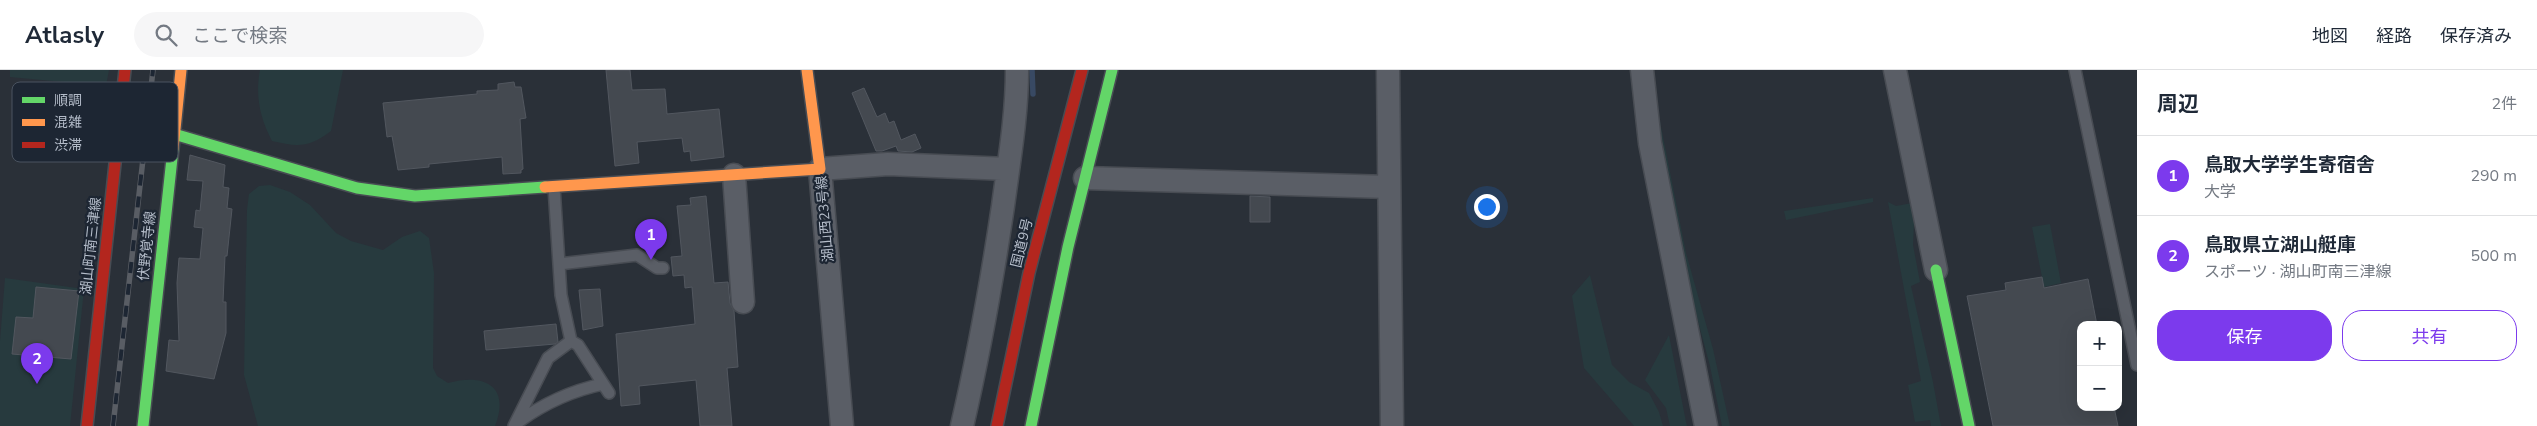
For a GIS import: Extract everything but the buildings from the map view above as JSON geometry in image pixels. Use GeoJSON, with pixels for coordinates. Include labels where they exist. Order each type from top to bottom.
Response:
{"type":"FeatureCollection","features":[{"type":"Feature","properties":{"kind":"main road","name":"伏野覚寺線"},"geometry":{"type":"LineString","coordinates":[[178,102],[182,70]]}},
{"type":"Feature","properties":{"kind":"main road"},"geometry":{"type":"LineString","coordinates":[[178,135],[357,188],[415,196],[820,169],[807,70]]}},
{"type":"Feature","properties":{"kind":"main road","name":"国道9号"},"geometry":{"type":"LineString","coordinates":[[998,426],[1029,273],[1082,70]]}},
{"type":"Feature","properties":{"kind":"main road"},"geometry":{"type":"LineString","coordinates":[[1031,426],[1052,316],[1086,178],[1091,148],[1112,70]]}},
{"type":"Feature","properties":{"kind":"main road","name":"湖山町南三津線"},"geometry":{"type":"LineString","coordinates":[[87,426],[115,162]]}},
{"type":"Feature","properties":{"kind":"main road","name":"伏野覚寺線"},"geometry":{"type":"LineString","coordinates":[[143,426],[171,162]]}},
{"type":"Feature","properties":{"kind":"main road"},"geometry":{"type":"LineString","coordinates":[[1936,270],[1970,426]]}},
{"type":"Feature","properties":{"kind":"street"},"geometry":{"type":"LineString","coordinates":[[962,426],[983,330],[1008,168],[1017,99],[1017,70]]}},
{"type":"Feature","properties":{"kind":"street"},"geometry":{"type":"LineString","coordinates":[[1388,70],[1392,426]]}},
{"type":"Feature","properties":{"kind":"street"},"geometry":{"type":"LineString","coordinates":[[1642,70],[1650,143],[1706,426]]}},
{"type":"Feature","properties":{"kind":"street"},"geometry":{"type":"LineString","coordinates":[[1895,70],[1936,270]]}},
{"type":"Feature","properties":{"kind":"street","name":"湖山西23号線"},"geometry":{"type":"LineString","coordinates":[[842,426],[820,169],[888,164],[1008,168]]}},
{"type":"Feature","properties":{"kind":"street"},"geometry":{"type":"LineString","coordinates":[[734,175],[743,302]]}},
{"type":"Feature","properties":{"kind":"street"},"geometry":{"type":"LineString","coordinates":[[1086,178],[1389,187]]}},
{"type":"Feature","properties":{"kind":"lane"},"geometry":{"type":"LineString","coordinates":[[2076,70],[2137,365]]}},
{"type":"Feature","properties":{"kind":"lane"},"geometry":{"type":"LineString","coordinates":[[515,425],[550,401],[575,390],[606,389],[578,345],[571,341],[561,295],[554,187]]}},
{"type":"Feature","properties":{"kind":"lane"},"geometry":{"type":"LineString","coordinates":[[559,264],[637,255],[657,268],[663,268]]}},
{"type":"Feature","properties":{"kind":"lane"},"geometry":{"type":"LineString","coordinates":[[515,425],[548,358],[571,341]]}},
{"type":"Feature","properties":{"kind":"green space"},"geometry":{"type":"Polygon","coordinates":[[[10,70],[109,70],[107,82],[63,82],[10,77],[10,70]]]}},
{"type":"Feature","properties":{"kind":"green space"},"geometry":{"type":"Polygon","coordinates":[[[260,70],[343,70],[331,131],[316,141],[303,145],[272,141],[264,124],[258,98],[260,70]]]}},
{"type":"Feature","properties":{"kind":"green space"},"geometry":{"type":"Polygon","coordinates":[[[1651,76],[1686,253],[1713,349],[1730,426],[1722,426],[1710,366],[1690,291],[1657,123],[1651,76]]]}},
{"type":"Feature","properties":{"kind":"green space"},"geometry":{"type":"Polygon","coordinates":[[[270,185],[290,192],[310,205],[336,233],[351,241],[383,250],[402,237],[420,231],[429,238],[434,273],[433,368],[437,376],[448,383],[472,380],[482,381],[491,385],[499,401],[499,412],[495,426],[258,426],[244,375],[247,210],[249,194],[259,186],[270,185]]]}},
{"type":"Feature","properties":{"kind":"green space"},"geometry":{"type":"Polygon","coordinates":[[[1873,198],[1873,202],[1786,220],[1784,211],[1873,198]]]}},
{"type":"Feature","properties":{"kind":"green space"},"geometry":{"type":"Polygon","coordinates":[[[1888,202],[1896,206],[1912,203],[1914,223],[1913,245],[1920,282],[1911,286],[1941,426],[1931,426],[1930,420],[1915,422],[1908,385],[1921,381],[1888,202]]]}},
{"type":"Feature","properties":{"kind":"green space"},"geometry":{"type":"Polygon","coordinates":[[[2050,224],[2061,283],[2044,287],[2032,227],[2050,224]]]}},
{"type":"Feature","properties":{"kind":"green space"},"geometry":{"type":"Polygon","coordinates":[[[1590,275],[1612,365],[1629,382],[1649,393],[1659,412],[1663,426],[1634,426],[1584,368],[1572,296],[1590,275]]]}},
{"type":"Feature","properties":{"kind":"green space"},"geometry":{"type":"Polygon","coordinates":[[[5,278],[84,289],[70,426],[0,426],[0,341],[5,278]]]}},
{"type":"Feature","properties":{"kind":"green space"},"geometry":{"type":"Polygon","coordinates":[[[1669,335],[1687,426],[1670,426],[1666,408],[1645,380],[1669,335]]]}},
{"type":"Feature","properties":{"kind":"waterway"},"geometry":{"type":"LineString","coordinates":[[1032,70],[1033,94]]}},
{"type":"Feature","properties":{"kind":"railway"},"geometry":{"type":"LineString","coordinates":[[152,82],[153,70]]}},
{"type":"Feature","properties":{"kind":"railway"},"geometry":{"type":"LineString","coordinates":[[113,426],[143,162]]}},
{"type":"Feature","properties":{"kind":"traffic: fast"},"geometry":{"type":"LineString","coordinates":[[1031,426],[1068,247],[1112,70]]}},
{"type":"Feature","properties":{"kind":"traffic: fast"},"geometry":{"type":"LineString","coordinates":[[178,135],[357,188],[415,196],[545,187]]}},
{"type":"Feature","properties":{"kind":"traffic: fast"},"geometry":{"type":"LineString","coordinates":[[143,426],[172,162]]}},
{"type":"Feature","properties":{"kind":"traffic: fast"},"geometry":{"type":"LineString","coordinates":[[1936,270],[1969,426]]}},
{"type":"Feature","properties":{"kind":"traffic: slow"},"geometry":{"type":"LineString","coordinates":[[178,100],[181,70]]}},
{"type":"Feature","properties":{"kind":"traffic: slow"},"geometry":{"type":"LineString","coordinates":[[545,187],[820,169],[807,70]]}},
{"type":"Feature","properties":{"kind":"traffic: jam"},"geometry":{"type":"LineString","coordinates":[[124,82],[125,70]]}},
{"type":"Feature","properties":{"kind":"traffic: jam"},"geometry":{"type":"LineString","coordinates":[[997,426],[1029,273],[1082,70]]}},
{"type":"Feature","properties":{"kind":"traffic: jam"},"geometry":{"type":"LineString","coordinates":[[87,426],[115,162]]}},
{"type":"Feature","properties":{"kind":"place","name":"鳥取大学学生寄宿舎"},"geometry":{"type":"Point","coordinates":[651,260]}},
{"type":"Feature","properties":{"kind":"place","name":"鳥取県立湖山艇庫"},"geometry":{"type":"Point","coordinates":[37,384]}}]}
